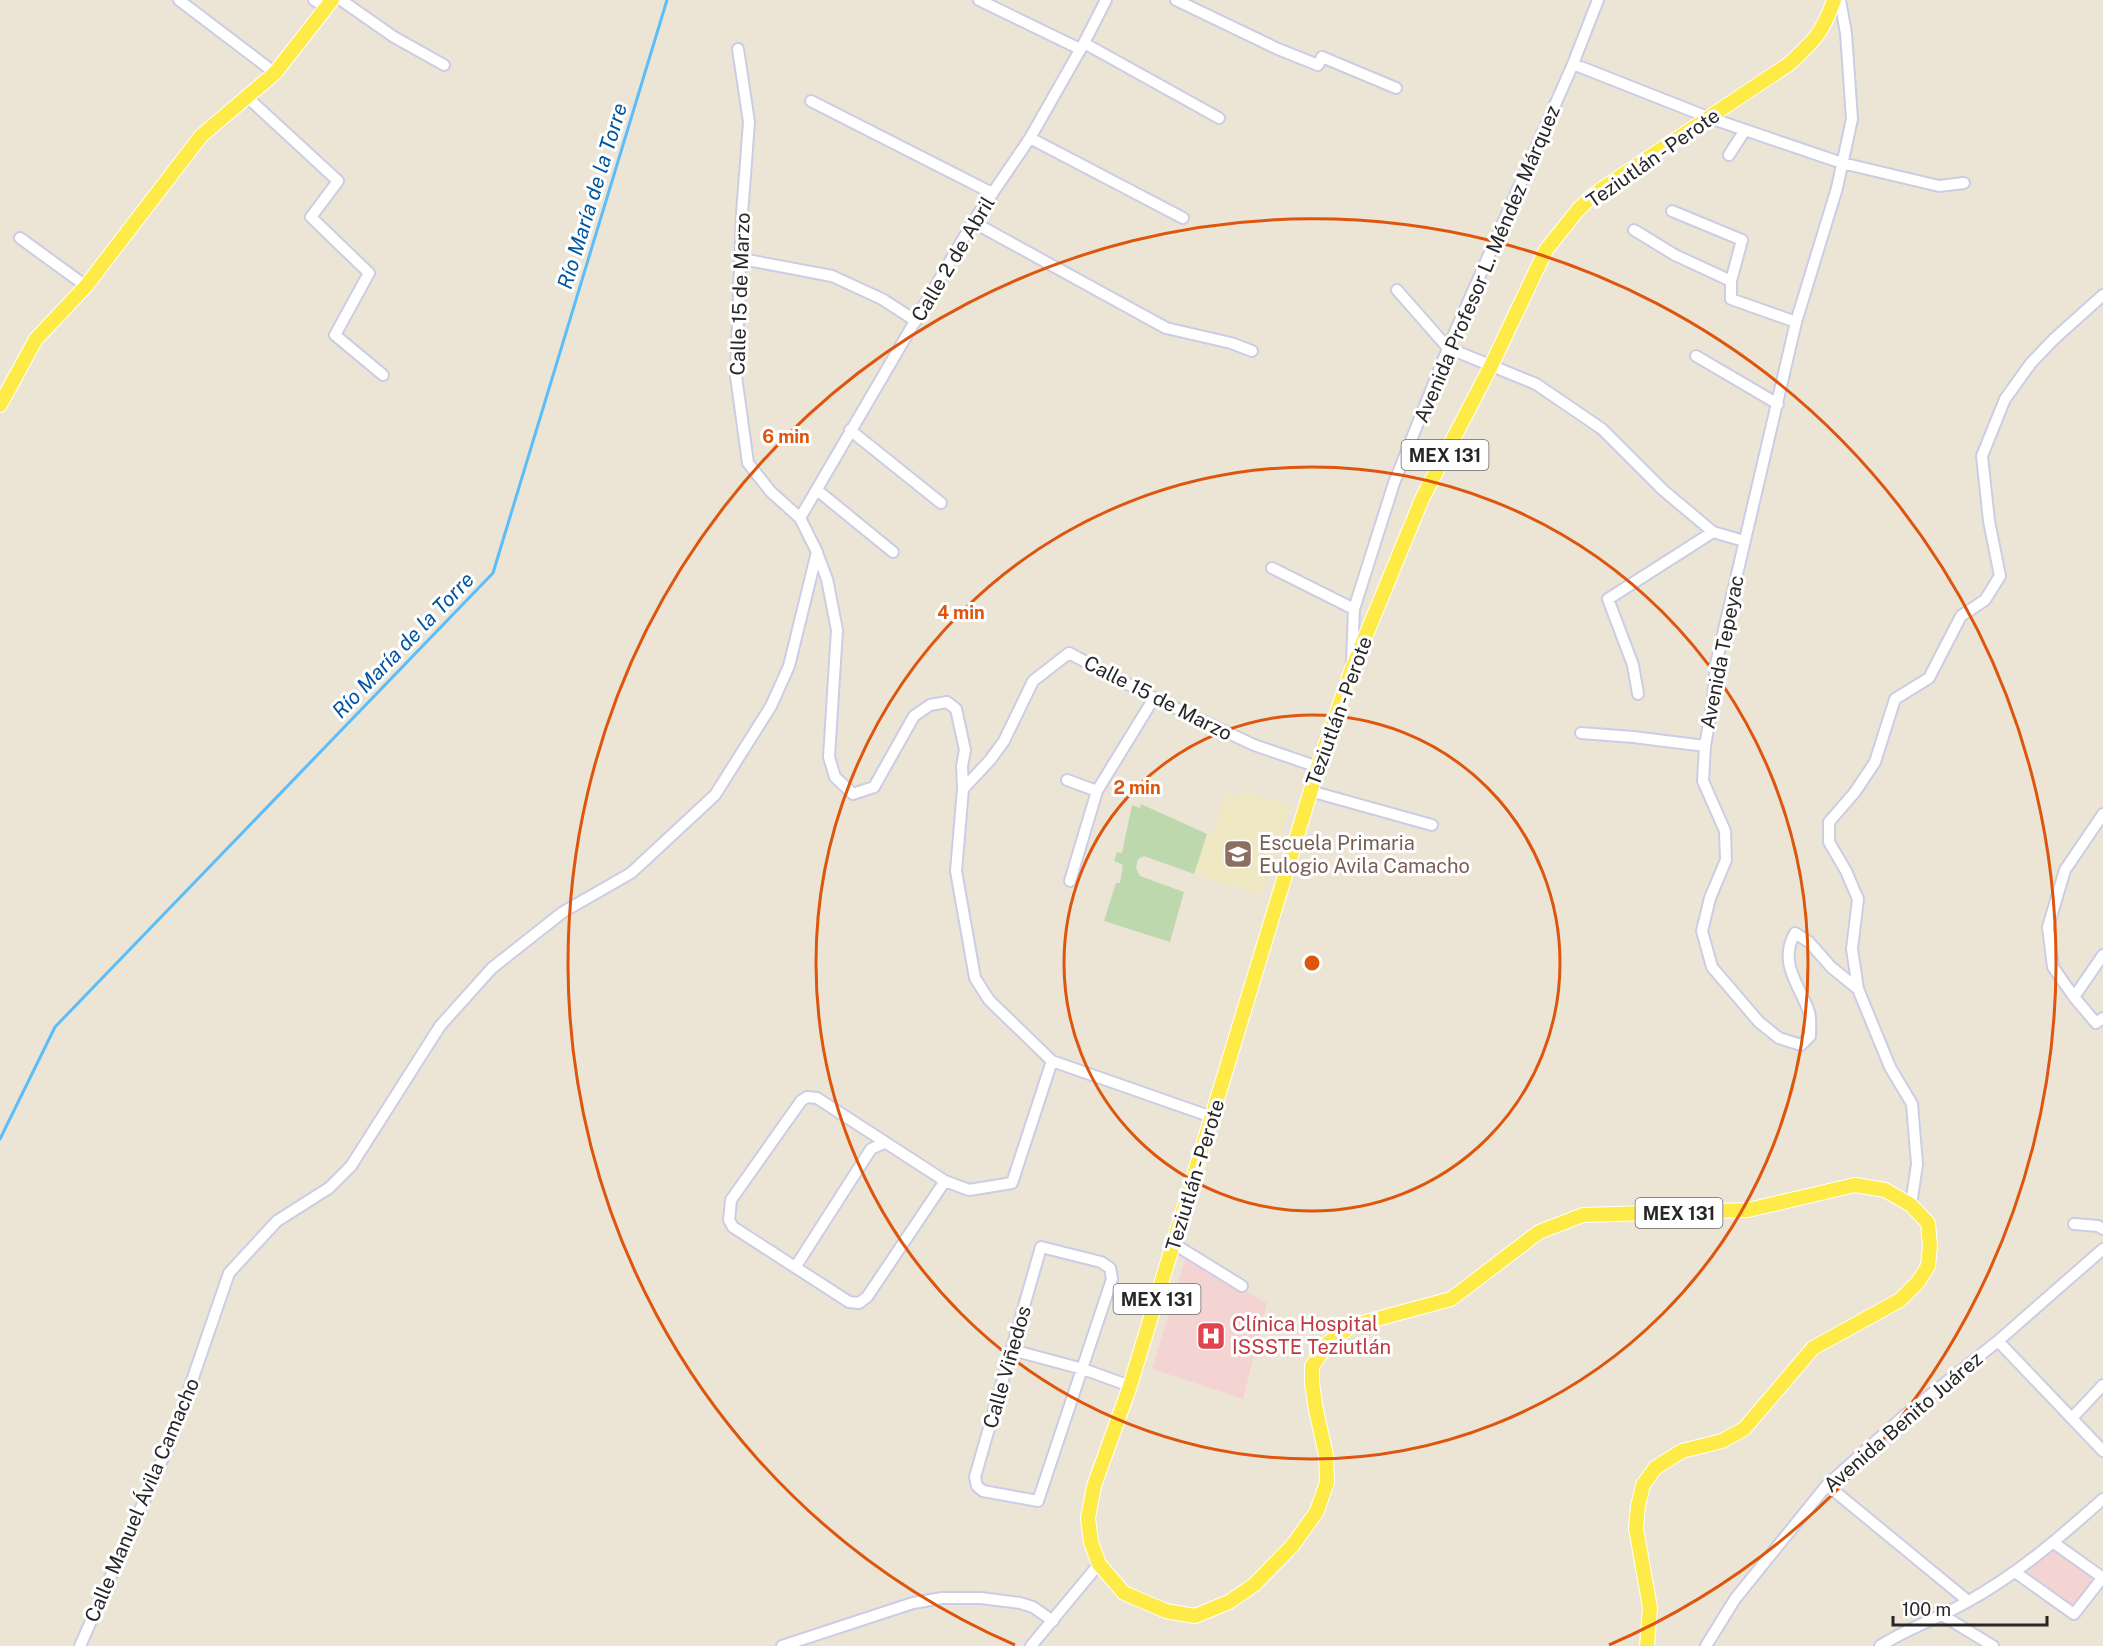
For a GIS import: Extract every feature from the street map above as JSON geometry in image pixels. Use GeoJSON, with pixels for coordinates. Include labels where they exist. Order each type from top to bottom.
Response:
{"type":"FeatureCollection","features":[{"type":"Feature","properties":{"kind":"main road","name":"Teziutlán - Perote"},"geometry":{"type":"LineString","coordinates":[[1099,1564],[1091,1542],[1088,1518],[1094,1486],[1130,1386],[1318,766],[1352,669],[1422,499],[1491,366],[1546,250],[1578,210],[1615,180],[1789,64],[1826,25],[1834,0]]}},
{"type":"Feature","properties":{"kind":"main road"},"geometry":{"type":"LineString","coordinates":[[0,405],[36,339],[86,286],[201,136],[275,73],[330,4]]}},
{"type":"Feature","properties":{"kind":"main road","name":"MEX 131"},"geometry":{"type":"LineString","coordinates":[[1099,1564],[1124,1593],[1166,1611],[1195,1616],[1228,1602],[1254,1585],[1293,1545],[1317,1511],[1327,1482],[1326,1455],[1312,1383],[1312,1366],[1328,1343],[1352,1326],[1451,1299],[1539,1232],[1583,1215],[1748,1210],[1855,1185],[1886,1190],[1911,1205],[1928,1223],[1930,1245],[1928,1266],[1918,1282],[1900,1300],[1813,1348],[1744,1429],[1722,1441],[1683,1451],[1655,1468],[1643,1485],[1636,1528],[1650,1608],[1647,1646]]}},
{"type":"Feature","properties":{"kind":"street"},"geometry":{"type":"LineString","coordinates":[[179,0],[275,73]]}},
{"type":"Feature","properties":{"kind":"street"},"geometry":{"type":"LineString","coordinates":[[314,0],[330,4]]}},
{"type":"Feature","properties":{"kind":"street"},"geometry":{"type":"LineString","coordinates":[[341,0],[394,37],[444,65]]}},
{"type":"Feature","properties":{"kind":"street"},"geometry":{"type":"LineString","coordinates":[[979,0],[1082,46],[1219,118]]}},
{"type":"Feature","properties":{"kind":"street","name":"Calle 2 de Abril"},"geometry":{"type":"LineString","coordinates":[[800,518],[973,222],[1030,138],[1106,0]]}},
{"type":"Feature","properties":{"kind":"street"},"geometry":{"type":"LineString","coordinates":[[1176,0],[1318,65],[1322,57],[1396,87]]}},
{"type":"Feature","properties":{"kind":"street","name":"Avenida Profesor L. Méndez Márquez"},"geometry":{"type":"LineString","coordinates":[[1352,669],[1354,609],[1394,483],[1448,348],[1573,64],[1598,0]]}},
{"type":"Feature","properties":{"kind":"street","name":"Avenida Tepeyac"},"geometry":{"type":"LineString","coordinates":[[1840,0],[1846,33],[1852,118],[1837,188],[1796,322],[1716,664],[1713,700],[1705,746],[1703,781],[1725,831],[1726,860],[1710,898],[1702,931],[1713,966],[1759,1022],[1779,1038],[1801,1045],[1810,1036],[1810,1015],[1791,973],[1787,955],[1789,943],[1795,933],[1809,942],[1831,968],[1858,989],[1890,1067],[1912,1104],[1917,1164],[1911,1205]]}},
{"type":"Feature","properties":{"kind":"street","name":"Calle 15 de Marzo"},"geometry":{"type":"LineString","coordinates":[[738,49],[749,122],[736,376],[748,463],[771,492],[800,518]]}},
{"type":"Feature","properties":{"kind":"street"},"geometry":{"type":"LineString","coordinates":[[1573,64],[1710,118],[1842,163],[1939,186],[1964,183]]}},
{"type":"Feature","properties":{"kind":"street"},"geometry":{"type":"LineString","coordinates":[[247,97],[338,181],[311,217],[369,273],[335,335],[383,375]]}},
{"type":"Feature","properties":{"kind":"street"},"geometry":{"type":"LineString","coordinates":[[811,102],[992,193]]}},
{"type":"Feature","properties":{"kind":"street"},"geometry":{"type":"LineString","coordinates":[[1729,155],[1745,130]]}},
{"type":"Feature","properties":{"kind":"street"},"geometry":{"type":"LineString","coordinates":[[1030,138],[1183,218]]}},
{"type":"Feature","properties":{"kind":"street"},"geometry":{"type":"LineString","coordinates":[[1672,211],[1742,240],[1731,281],[1731,299],[1796,322]]}},
{"type":"Feature","properties":{"kind":"street"},"geometry":{"type":"LineString","coordinates":[[973,222],[1166,328],[1231,343],[1252,351]]}},
{"type":"Feature","properties":{"kind":"street"},"geometry":{"type":"LineString","coordinates":[[1634,230],[1675,255],[1731,281]]}},
{"type":"Feature","properties":{"kind":"street"},"geometry":{"type":"LineString","coordinates":[[20,238],[86,286]]}},
{"type":"Feature","properties":{"kind":"street"},"geometry":{"type":"LineString","coordinates":[[742,259],[832,276],[882,299],[916,321]]}},
{"type":"Feature","properties":{"kind":"street"},"geometry":{"type":"LineString","coordinates":[[1397,290],[1448,348],[1536,384],[1602,429],[1664,490],[1713,532],[1744,541]]}},
{"type":"Feature","properties":{"kind":"street"},"geometry":{"type":"LineString","coordinates":[[1858,989],[1852,949],[1858,899],[1846,871],[1829,842],[1829,822],[1855,792],[1875,762],[1894,699],[1929,678],[1962,616],[1985,600],[2000,576],[1989,521],[1982,456],[2004,399],[2031,363],[2103,295]]}},
{"type":"Feature","properties":{"kind":"street"},"geometry":{"type":"LineString","coordinates":[[1696,356],[1778,404]]}},
{"type":"Feature","properties":{"kind":"street"},"geometry":{"type":"LineString","coordinates":[[850,430],[941,503]]}},
{"type":"Feature","properties":{"kind":"street"},"geometry":{"type":"LineString","coordinates":[[817,490],[893,552]]}},
{"type":"Feature","properties":{"kind":"street"},"geometry":{"type":"LineString","coordinates":[[800,518],[828,579],[837,630],[829,757],[836,777],[853,794],[874,787],[914,716],[930,705],[947,702],[956,709],[965,750],[956,870],[975,978],[989,1000],[1052,1061],[1212,1117]]}},
{"type":"Feature","properties":{"kind":"street"},"geometry":{"type":"LineString","coordinates":[[1638,694],[1632,665],[1608,599],[1713,532]]}},
{"type":"Feature","properties":{"kind":"street","name":"Calle Manuel Ávila Camacho"},"geometry":{"type":"LineString","coordinates":[[80,1646],[174,1433],[230,1273],[277,1221],[329,1188],[351,1166],[440,1026],[492,968],[563,912],[631,873],[715,795],[771,706],[789,666],[817,552]]}},
{"type":"Feature","properties":{"kind":"street"},"geometry":{"type":"LineString","coordinates":[[1272,568],[1354,609]]}},
{"type":"Feature","properties":{"kind":"street","name":"Calle 15 de Marzo"},"geometry":{"type":"LineString","coordinates":[[963,789],[1004,741],[1034,681],[1069,653],[1154,698],[1254,745],[1318,766]]}},
{"type":"Feature","properties":{"kind":"street"},"geometry":{"type":"LineString","coordinates":[[1071,881],[1097,791],[1154,698]]}},
{"type":"Feature","properties":{"kind":"street"},"geometry":{"type":"LineString","coordinates":[[1581,733],[1705,746]]}},
{"type":"Feature","properties":{"kind":"street"},"geometry":{"type":"LineString","coordinates":[[1067,780],[1097,791]]}},
{"type":"Feature","properties":{"kind":"street"},"geometry":{"type":"LineString","coordinates":[[1310,791],[1432,825]]}},
{"type":"Feature","properties":{"kind":"street"},"geometry":{"type":"LineString","coordinates":[[2100,1021],[2074,997],[2053,967],[2048,927],[2066,870],[2103,814]]}},
{"type":"Feature","properties":{"kind":"street"},"geometry":{"type":"LineString","coordinates":[[2074,997],[2103,955]]}},
{"type":"Feature","properties":{"kind":"street"},"geometry":{"type":"LineString","coordinates":[[945,1182],[867,1297],[859,1303],[849,1302],[733,1227],[729,1220],[731,1200],[801,1101],[807,1097],[817,1098],[945,1182],[969,1190],[1012,1183],[1052,1061]]}},
{"type":"Feature","properties":{"kind":"street"},"geometry":{"type":"LineString","coordinates":[[796,1266],[871,1149],[884,1143]]}},
{"type":"Feature","properties":{"kind":"street"},"geometry":{"type":"LineString","coordinates":[[2074,1224],[2098,1226],[2103,1229]]}},
{"type":"Feature","properties":{"kind":"street"},"geometry":{"type":"LineString","coordinates":[[1174,1244],[1242,1286]]}},
{"type":"Feature","properties":{"kind":"street","name":"Calle Viñedos"},"geometry":{"type":"LineString","coordinates":[[1041,1247],[1101,1262],[1110,1268],[1112,1279],[1038,1501],[983,1491],[977,1486],[975,1478],[1012,1350],[1041,1247]]}},
{"type":"Feature","properties":{"kind":"street","name":"Avenida Benito Juárez"},"geometry":{"type":"LineString","coordinates":[[1706,1646],[1735,1599],[1827,1485],[1904,1416],[1998,1341],[2103,1249]]}},
{"type":"Feature","properties":{"kind":"street"},"geometry":{"type":"LineString","coordinates":[[1998,1341],[2103,1451]]}},
{"type":"Feature","properties":{"kind":"street"},"geometry":{"type":"LineString","coordinates":[[1012,1350],[1083,1369],[1130,1386]]}},
{"type":"Feature","properties":{"kind":"street"},"geometry":{"type":"LineString","coordinates":[[2072,1418],[2103,1385]]}},
{"type":"Feature","properties":{"kind":"street"},"geometry":{"type":"LineString","coordinates":[[1827,1485],[1968,1601]]}},
{"type":"Feature","properties":{"kind":"street"},"geometry":{"type":"LineString","coordinates":[[1881,1646],[1894,1637],[1968,1601],[2016,1571],[2056,1541],[2103,1499]]}},
{"type":"Feature","properties":{"kind":"street"},"geometry":{"type":"LineString","coordinates":[[2016,1571],[2074,1612],[2102,1576],[2056,1541]]}},
{"type":"Feature","properties":{"kind":"street"},"geometry":{"type":"LineString","coordinates":[[1031,1646],[1099,1564]]}},
{"type":"Feature","properties":{"kind":"street"},"geometry":{"type":"LineString","coordinates":[[782,1646],[913,1603],[942,1598],[981,1598],[1020,1603],[1033,1607],[1053,1621]]}},
{"type":"Feature","properties":{"kind":"street"},"geometry":{"type":"LineString","coordinates":[[1942,1615],[1993,1646]]}},
{"type":"Feature","properties":{"kind":"shaded area","name":"Escuela Primaria Eulogio Avila Camacho"},"geometry":{"type":"Polygon","coordinates":[[[1244,791],[1289,805],[1262,895],[1194,874],[1207,834],[1214,832],[1226,793],[1237,796],[1244,791]]]}},
{"type":"Feature","properties":{"kind":"shaded area","name":"Clínica Hospital ISSSTE Teziutlán"},"geometry":{"type":"Polygon","coordinates":[[[1186,1257],[1267,1303],[1243,1399],[1152,1369],[1186,1257]]]}},
{"type":"Feature","properties":{"kind":"shaded area"},"geometry":{"type":"Polygon","coordinates":[[[2054,1549],[2094,1579],[2074,1606],[2026,1571],[2054,1549]]]}},
{"type":"Feature","properties":{"kind":"green space"},"geometry":{"type":"Polygon","coordinates":[[[1141,804],[1207,834],[1194,874],[1144,856],[1138,859],[1136,868],[1140,876],[1184,892],[1170,942],[1104,921],[1116,883],[1120,883],[1123,865],[1114,861],[1117,852],[1122,853],[1132,805],[1140,808],[1141,804]]]}},
{"type":"Feature","properties":{"kind":"waterway","name":"Río María de la Torre"},"geometry":{"type":"LineString","coordinates":[[0,1139],[55,1027],[493,573],[667,0]]}},
{"type":"Feature","properties":{"kind":"place","name":"Escuela Primaria Eulogio Avila Camacho"},"geometry":{"type":"Point","coordinates":[1238,854]}},
{"type":"Feature","properties":{"kind":"place","name":"Clínica Hospital ISSSTE Teziutlán"},"geometry":{"type":"Point","coordinates":[1211,1336]}}]}
